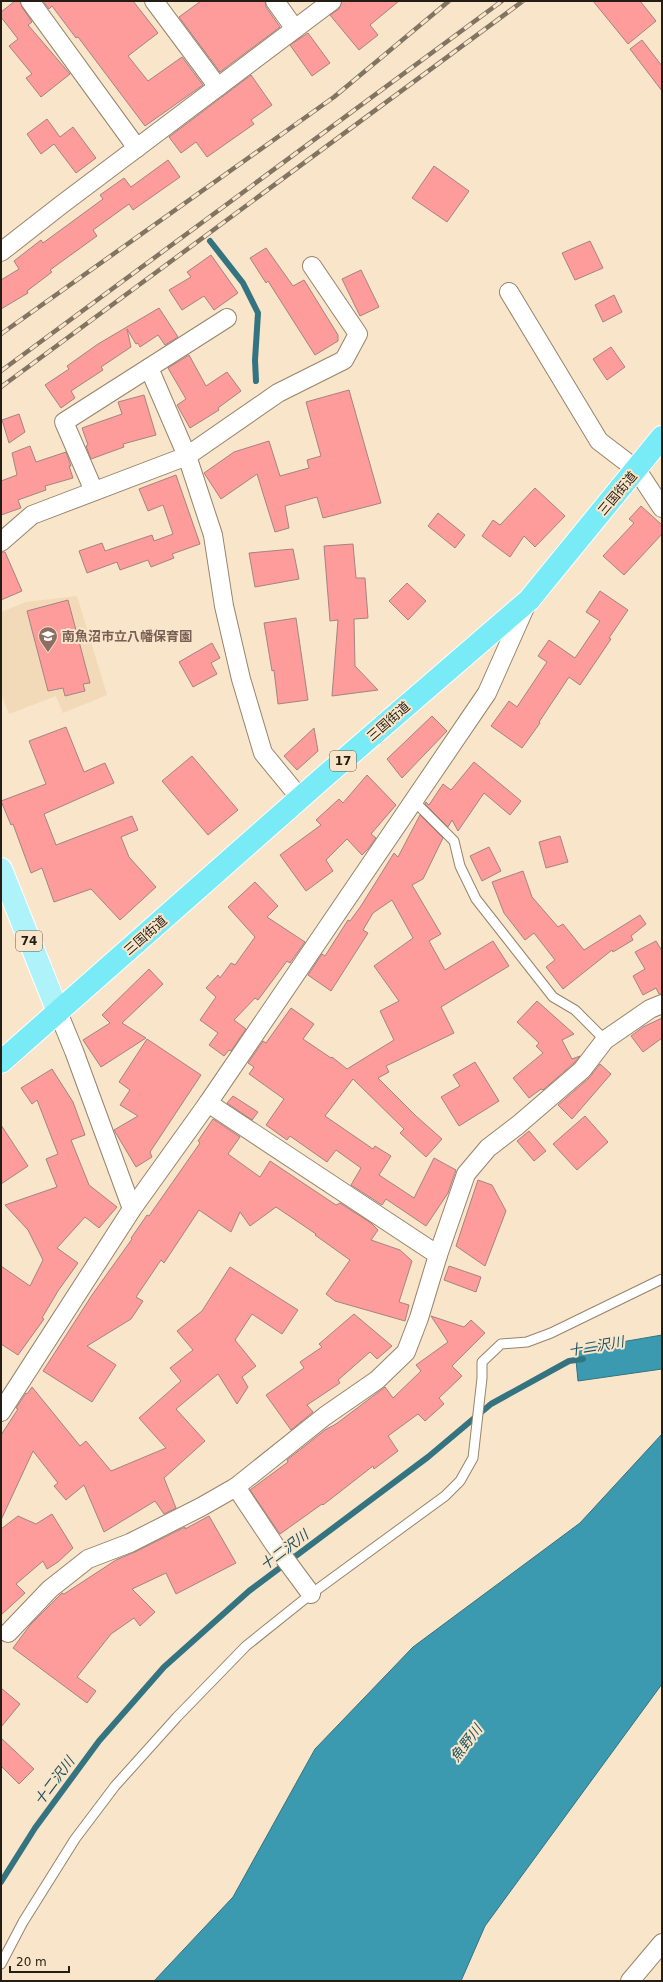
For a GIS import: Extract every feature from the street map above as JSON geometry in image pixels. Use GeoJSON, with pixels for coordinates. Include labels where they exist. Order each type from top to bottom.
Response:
{"type":"FeatureCollection","features":[{"type":"Feature","properties":{"kind":"highway","name":"三国街道"},"geometry":{"type":"LineString","coordinates":[[1,1062],[300,798],[529,600],[637,470],[662,437]]}},
{"type":"Feature","properties":{"kind":"main road","name":"74"},"geometry":{"type":"LineString","coordinates":[[1,869],[58,1012]]}},
{"type":"Feature","properties":{"kind":"street"},"geometry":{"type":"LineString","coordinates":[[30,1],[138,148]]}},
{"type":"Feature","properties":{"kind":"street"},"geometry":{"type":"LineString","coordinates":[[154,1],[218,87]]}},
{"type":"Feature","properties":{"kind":"street"},"geometry":{"type":"LineString","coordinates":[[275,1],[295,29]]}},
{"type":"Feature","properties":{"kind":"street"},"geometry":{"type":"LineString","coordinates":[[1,252],[332,1]]}},
{"type":"Feature","properties":{"kind":"street"},"geometry":{"type":"LineString","coordinates":[[1,542],[32,515],[187,456],[278,393],[344,360],[358,334],[312,266]]}},
{"type":"Feature","properties":{"kind":"street"},"geometry":{"type":"LineString","coordinates":[[509,292],[599,441],[637,470],[662,508]]}},
{"type":"Feature","properties":{"kind":"street"},"geometry":{"type":"LineString","coordinates":[[94,491],[64,422],[227,318]]}},
{"type":"Feature","properties":{"kind":"street"},"geometry":{"type":"LineString","coordinates":[[149,368],[187,456],[213,535],[224,606],[236,657],[263,753],[300,798]]}},
{"type":"Feature","properties":{"kind":"street"},"geometry":{"type":"LineString","coordinates":[[1,1412],[132,1209],[208,1103],[487,693],[529,600]]}},
{"type":"Feature","properties":{"kind":"street"},"geometry":{"type":"LineString","coordinates":[[3,1634],[50,1589],[88,1559],[130,1542],[201,1507],[236,1487],[325,1416],[377,1380],[406,1352],[419,1318],[438,1255],[466,1174],[488,1148],[518,1126],[582,1070],[605,1040],[650,1009],[662,1004]]}},
{"type":"Feature","properties":{"kind":"street"},"geometry":{"type":"LineString","coordinates":[[58,1012],[74,1051],[132,1209]]}},
{"type":"Feature","properties":{"kind":"street"},"geometry":{"type":"LineString","coordinates":[[208,1103],[438,1255]]}},
{"type":"Feature","properties":{"kind":"street"},"geometry":{"type":"LineString","coordinates":[[236,1487],[274,1544],[312,1594]]}},
{"type":"Feature","properties":{"kind":"street"},"geometry":{"type":"LineString","coordinates":[[630,1981],[662,1943]]}},
{"type":"Feature","properties":{"kind":"lane"},"geometry":{"type":"LineString","coordinates":[[414,801],[454,841],[460,866],[476,899],[553,997],[575,1010],[605,1040]]}},
{"type":"Feature","properties":{"kind":"lane"},"geometry":{"type":"LineString","coordinates":[[1,1964],[23,1922],[71,1845],[115,1786],[177,1717],[246,1646],[312,1594],[445,1496],[460,1482],[473,1458],[482,1378],[482,1362],[501,1344],[527,1342],[551,1333],[662,1278]]}},
{"type":"Feature","properties":{"kind":"shaded area","name":"南魚沼市立八幡保育園"},"geometry":{"type":"Polygon","coordinates":[[[77,596],[107,695],[63,713],[56,696],[9,714],[1,694],[1,612],[26,602],[77,596]]]}},
{"type":"Feature","properties":{"kind":"water"},"geometry":{"type":"Polygon","coordinates":[[[662,1335],[662,1369],[578,1381],[575,1350],[662,1335]]]}},
{"type":"Feature","properties":{"kind":"water","name":"魚野川"},"geometry":{"type":"Polygon","coordinates":[[[662,1434],[662,1684],[485,1926],[461,1981],[154,1981],[233,1897],[315,1749],[413,1647],[580,1523],[662,1434]]]}},
{"type":"Feature","properties":{"kind":"building"},"geometry":{"type":"Polygon","coordinates":[[[15,1],[20,1],[22,7],[32,22],[28,25],[70,74],[41,97],[26,78],[32,74],[9,46],[18,39],[1,17],[1,12],[15,1]]]}},
{"type":"Feature","properties":{"kind":"building"},"geometry":{"type":"Polygon","coordinates":[[[43,1],[133,1],[158,33],[128,56],[148,81],[182,57],[203,85],[145,126],[78,37],[76,38],[52,6],[49,9],[43,1]]]}},
{"type":"Feature","properties":{"kind":"building"},"geometry":{"type":"Polygon","coordinates":[[[201,1],[265,1],[266,7],[280,27],[220,72],[179,17],[201,1]]]}},
{"type":"Feature","properties":{"kind":"building"},"geometry":{"type":"Polygon","coordinates":[[[342,1],[399,1],[370,25],[378,35],[359,50],[330,15],[339,9],[342,1]]]}},
{"type":"Feature","properties":{"kind":"building"},"geometry":{"type":"Polygon","coordinates":[[[593,1],[640,1],[656,21],[628,44],[593,1]]]}},
{"type":"Feature","properties":{"kind":"building"},"geometry":{"type":"Polygon","coordinates":[[[308,33],[330,63],[312,76],[290,45],[308,33]]]}},
{"type":"Feature","properties":{"kind":"building"},"geometry":{"type":"Polygon","coordinates":[[[642,40],[662,66],[662,91],[630,49],[642,40]]]}},
{"type":"Feature","properties":{"kind":"building"},"geometry":{"type":"Polygon","coordinates":[[[251,75],[272,105],[251,120],[254,124],[207,157],[196,142],[181,153],[169,137],[251,75]]]}},
{"type":"Feature","properties":{"kind":"building"},"geometry":{"type":"Polygon","coordinates":[[[47,119],[60,137],[73,127],[96,158],[76,173],[54,144],[41,154],[27,134],[47,119]]]}},
{"type":"Feature","properties":{"kind":"building"},"geometry":{"type":"Polygon","coordinates":[[[168,160],[180,177],[133,210],[129,204],[93,230],[97,236],[50,270],[52,272],[27,291],[28,293],[1,309],[1,280],[19,269],[14,261],[41,240],[43,243],[103,199],[100,195],[124,178],[131,187],[168,160]]]}},
{"type":"Feature","properties":{"kind":"building"},"geometry":{"type":"Polygon","coordinates":[[[434,166],[469,191],[447,222],[412,198],[434,166]]]}},
{"type":"Feature","properties":{"kind":"building"},"geometry":{"type":"Polygon","coordinates":[[[590,241],[603,268],[575,280],[562,253],[590,241]]]}},
{"type":"Feature","properties":{"kind":"building"},"geometry":{"type":"Polygon","coordinates":[[[266,248],[293,286],[304,280],[338,335],[338,341],[315,355],[268,281],[266,283],[250,258],[266,248]]]}},
{"type":"Feature","properties":{"kind":"building"},"geometry":{"type":"Polygon","coordinates":[[[211,255],[238,293],[214,310],[204,296],[182,310],[169,290],[191,277],[187,272],[211,255]]]}},
{"type":"Feature","properties":{"kind":"building"},"geometry":{"type":"Polygon","coordinates":[[[361,270],[379,307],[360,316],[342,279],[361,270]]]}},
{"type":"Feature","properties":{"kind":"building"},"geometry":{"type":"Polygon","coordinates":[[[614,295],[622,312],[603,322],[595,305],[614,295]]]}},
{"type":"Feature","properties":{"kind":"building"},"geometry":{"type":"Polygon","coordinates":[[[159,308],[178,337],[165,345],[158,335],[140,347],[138,343],[136,344],[127,329],[131,347],[101,367],[103,370],[71,391],[75,398],[61,408],[45,385],[69,369],[67,366],[98,344],[159,308]]]}},
{"type":"Feature","properties":{"kind":"building"},"geometry":{"type":"Polygon","coordinates":[[[611,347],[625,367],[607,380],[593,359],[611,347]]]}},
{"type":"Feature","properties":{"kind":"building"},"geometry":{"type":"Polygon","coordinates":[[[189,355],[206,386],[227,372],[241,391],[218,408],[219,410],[190,428],[177,405],[186,399],[168,368],[189,355]]]}},
{"type":"Feature","properties":{"kind":"building"},"geometry":{"type":"Polygon","coordinates":[[[349,390],[381,503],[323,518],[317,497],[285,506],[289,528],[275,532],[257,474],[221,499],[204,473],[234,452],[269,441],[280,476],[309,468],[307,460],[321,456],[306,402],[349,390]]]}},
{"type":"Feature","properties":{"kind":"building"},"geometry":{"type":"Polygon","coordinates":[[[144,395],[156,435],[123,444],[124,447],[91,459],[82,428],[122,414],[118,402],[144,395]]]}},
{"type":"Feature","properties":{"kind":"building"},"geometry":{"type":"Polygon","coordinates":[[[19,414],[25,432],[9,443],[2,420],[19,414]]]}},
{"type":"Feature","properties":{"kind":"building"},"geometry":{"type":"Polygon","coordinates":[[[30,446],[36,462],[66,452],[73,478],[45,486],[46,490],[18,500],[21,508],[1,515],[1,481],[17,475],[12,453],[30,446]]]}},
{"type":"Feature","properties":{"kind":"building"},"geometry":{"type":"Polygon","coordinates":[[[176,475],[200,544],[172,554],[174,558],[151,567],[148,560],[120,570],[117,562],[87,573],[79,551],[102,543],[105,551],[152,535],[154,541],[173,534],[163,505],[148,511],[139,489],[176,475]]]}},
{"type":"Feature","properties":{"kind":"building"},"geometry":{"type":"Polygon","coordinates":[[[535,488],[565,516],[535,547],[524,536],[510,557],[482,536],[493,520],[500,525],[535,488]]]}},
{"type":"Feature","properties":{"kind":"building"},"geometry":{"type":"Polygon","coordinates":[[[641,506],[662,525],[662,534],[624,575],[603,556],[634,523],[629,519],[641,506]]]}},
{"type":"Feature","properties":{"kind":"building"},"geometry":{"type":"Polygon","coordinates":[[[438,513],[465,535],[455,548],[428,526],[438,513]]]}},
{"type":"Feature","properties":{"kind":"building"},"geometry":{"type":"Polygon","coordinates":[[[353,544],[356,578],[365,578],[368,618],[354,619],[355,666],[378,690],[332,696],[338,620],[330,621],[324,546],[353,544]]]}},
{"type":"Feature","properties":{"kind":"building"},"geometry":{"type":"Polygon","coordinates":[[[293,549],[299,579],[255,587],[249,553],[293,549]]]}},
{"type":"Feature","properties":{"kind":"building"},"geometry":{"type":"Polygon","coordinates":[[[1,552],[5,552],[22,591],[1,600],[1,552]]]}},
{"type":"Feature","properties":{"kind":"building"},"geometry":{"type":"Polygon","coordinates":[[[407,583],[426,601],[408,620],[389,601],[407,583]]]}},
{"type":"Feature","properties":{"kind":"building"},"geometry":{"type":"Polygon","coordinates":[[[600,591],[628,610],[609,638],[611,639],[580,685],[569,677],[539,722],[540,723],[522,748],[491,726],[509,701],[517,707],[547,662],[538,656],[549,640],[575,658],[600,621],[586,612],[600,591]]]}},
{"type":"Feature","properties":{"kind":"building"},"geometry":{"type":"Polygon","coordinates":[[[68,600],[90,683],[83,684],[85,691],[65,696],[63,688],[48,691],[27,611],[68,600]]]}},
{"type":"Feature","properties":{"kind":"building"},"geometry":{"type":"Polygon","coordinates":[[[296,618],[308,700],[278,704],[274,670],[272,671],[264,623],[296,618]]]}},
{"type":"Feature","properties":{"kind":"building"},"geometry":{"type":"Polygon","coordinates":[[[212,643],[220,658],[211,663],[217,674],[193,687],[179,662],[212,643]]]}},
{"type":"Feature","properties":{"kind":"building"},"geometry":{"type":"Polygon","coordinates":[[[432,716],[447,731],[402,778],[387,759],[432,716]]]}},
{"type":"Feature","properties":{"kind":"building"},"geometry":{"type":"Polygon","coordinates":[[[66,727],[84,772],[105,763],[114,783],[44,814],[56,845],[132,816],[138,830],[121,837],[129,857],[156,887],[120,920],[91,889],[54,902],[42,868],[31,873],[13,824],[11,825],[1,801],[46,784],[29,741],[66,727]]]}},
{"type":"Feature","properties":{"kind":"building"},"geometry":{"type":"Polygon","coordinates":[[[314,728],[318,751],[297,770],[284,756],[314,728]]]}},
{"type":"Feature","properties":{"kind":"building"},"geometry":{"type":"Polygon","coordinates":[[[192,756],[238,810],[208,835],[162,781],[192,756]]]}},
{"type":"Feature","properties":{"kind":"building"},"geometry":{"type":"Polygon","coordinates":[[[474,762],[521,801],[510,815],[484,793],[458,831],[452,820],[448,827],[425,804],[426,802],[429,805],[443,784],[451,790],[474,762]]]}},
{"type":"Feature","properties":{"kind":"building"},"geometry":{"type":"Polygon","coordinates":[[[367,775],[396,805],[371,834],[376,838],[362,855],[347,839],[326,860],[333,871],[306,891],[280,855],[321,825],[316,820],[339,799],[343,803],[367,775]]]}},
{"type":"Feature","properties":{"kind":"building"},"geometry":{"type":"Polygon","coordinates":[[[420,815],[443,838],[423,879],[412,885],[441,934],[429,941],[445,970],[493,941],[509,966],[441,1007],[454,1033],[386,1066],[389,1072],[378,1078],[416,1116],[442,1139],[426,1157],[400,1133],[404,1129],[353,1079],[325,1116],[373,1149],[375,1146],[391,1156],[379,1175],[414,1198],[434,1158],[456,1170],[448,1193],[426,1226],[386,1199],[382,1205],[351,1185],[361,1168],[336,1150],[327,1162],[290,1136],[287,1140],[266,1125],[284,1099],[249,1074],[254,1067],[248,1063],[263,1041],[266,1043],[291,1008],[314,1024],[303,1039],[331,1058],[332,1057],[347,1069],[394,1040],[380,1011],[399,1001],[374,966],[413,938],[392,900],[373,913],[363,930],[368,933],[331,991],[308,975],[322,954],[325,956],[348,920],[350,921],[361,906],[394,853],[398,857],[420,815]]]}},
{"type":"Feature","properties":{"kind":"building"},"geometry":{"type":"Polygon","coordinates":[[[560,836],[568,862],[546,868],[539,842],[560,836]]]}},
{"type":"Feature","properties":{"kind":"building"},"geometry":{"type":"Polygon","coordinates":[[[489,847],[501,871],[482,881],[470,856],[489,847]]]}},
{"type":"Feature","properties":{"kind":"building"},"geometry":{"type":"Polygon","coordinates":[[[523,871],[532,897],[558,927],[563,924],[584,950],[640,915],[646,924],[631,936],[633,940],[613,952],[612,950],[563,989],[546,967],[555,960],[534,933],[525,940],[504,913],[492,882],[523,871]]]}},
{"type":"Feature","properties":{"kind":"building"},"geometry":{"type":"Polygon","coordinates":[[[255,882],[278,906],[267,917],[305,942],[290,963],[287,961],[258,1000],[255,998],[234,1020],[246,1029],[231,1051],[229,1050],[224,1056],[209,1045],[218,1033],[200,1020],[216,997],[206,988],[218,975],[220,978],[231,963],[235,965],[255,937],[228,907],[255,882]]]}},
{"type":"Feature","properties":{"kind":"building"},"geometry":{"type":"Polygon","coordinates":[[[656,941],[662,951],[662,994],[659,994],[656,988],[643,995],[633,976],[645,969],[635,952],[656,941]]]}},
{"type":"Feature","properties":{"kind":"building"},"geometry":{"type":"Polygon","coordinates":[[[149,969],[163,984],[122,1023],[146,1038],[101,1067],[83,1040],[110,1023],[102,1015],[149,969]]]}},
{"type":"Feature","properties":{"kind":"building"},"geometry":{"type":"Polygon","coordinates":[[[537,1001],[574,1034],[562,1040],[572,1059],[580,1056],[543,1090],[541,1089],[529,1098],[513,1078],[543,1053],[536,1046],[539,1043],[517,1022],[537,1001]]]}},
{"type":"Feature","properties":{"kind":"building"},"geometry":{"type":"Polygon","coordinates":[[[662,1018],[662,1038],[643,1052],[631,1036],[643,1027],[662,1018]]]}},
{"type":"Feature","properties":{"kind":"building"},"geometry":{"type":"Polygon","coordinates":[[[147,1039],[201,1075],[150,1152],[152,1157],[136,1167],[114,1130],[138,1116],[120,1105],[130,1090],[119,1082],[147,1039]]]}},
{"type":"Feature","properties":{"kind":"building"},"geometry":{"type":"Polygon","coordinates":[[[475,1062],[499,1101],[459,1126],[441,1097],[460,1086],[453,1075],[475,1062]]]}},
{"type":"Feature","properties":{"kind":"building"},"geometry":{"type":"Polygon","coordinates":[[[600,1064],[611,1074],[572,1119],[558,1105],[589,1078],[600,1064]]]}},
{"type":"Feature","properties":{"kind":"building"},"geometry":{"type":"Polygon","coordinates":[[[52,1069],[73,1102],[85,1135],[71,1140],[89,1185],[117,1207],[99,1228],[85,1217],[57,1248],[78,1263],[58,1291],[42,1318],[44,1319],[18,1355],[1,1344],[1,1266],[30,1286],[43,1260],[28,1230],[5,1205],[57,1187],[46,1159],[58,1154],[37,1100],[32,1104],[21,1088],[52,1069]]]}},
{"type":"Feature","properties":{"kind":"building"},"geometry":{"type":"Polygon","coordinates":[[[233,1096],[258,1112],[252,1120],[227,1103],[233,1096]]]}},
{"type":"Feature","properties":{"kind":"building"},"geometry":{"type":"Polygon","coordinates":[[[585,1116],[608,1142],[577,1170],[553,1144],[585,1116]]]}},
{"type":"Feature","properties":{"kind":"building"},"geometry":{"type":"Polygon","coordinates":[[[213,1119],[240,1137],[228,1154],[260,1177],[270,1161],[336,1205],[340,1203],[371,1223],[378,1230],[371,1240],[400,1250],[412,1261],[399,1302],[409,1305],[405,1321],[335,1301],[326,1294],[350,1260],[315,1235],[316,1234],[276,1207],[250,1226],[240,1212],[231,1232],[199,1210],[164,1263],[161,1260],[136,1297],[143,1301],[131,1319],[87,1346],[116,1365],[92,1402],[43,1371],[92,1295],[132,1239],[131,1238],[147,1215],[149,1216],[200,1143],[198,1141],[213,1119]]]}},
{"type":"Feature","properties":{"kind":"building"},"geometry":{"type":"Polygon","coordinates":[[[1,1125],[28,1166],[1,1184],[1,1125]]]}},
{"type":"Feature","properties":{"kind":"building"},"geometry":{"type":"Polygon","coordinates":[[[529,1131],[546,1151],[534,1161],[517,1141],[529,1131]]]}},
{"type":"Feature","properties":{"kind":"building"},"geometry":{"type":"Polygon","coordinates":[[[478,1180],[492,1185],[506,1211],[485,1266],[456,1246],[478,1180]]]}},
{"type":"Feature","properties":{"kind":"building"},"geometry":{"type":"Polygon","coordinates":[[[449,1266],[481,1277],[476,1292],[444,1280],[449,1266]]]}},
{"type":"Feature","properties":{"kind":"building"},"geometry":{"type":"Polygon","coordinates":[[[230,1267],[298,1310],[282,1334],[252,1314],[235,1340],[256,1366],[242,1377],[248,1387],[237,1404],[218,1374],[176,1409],[205,1441],[164,1478],[176,1508],[164,1514],[155,1501],[104,1532],[84,1485],[66,1500],[54,1486],[58,1483],[33,1451],[1,1520],[1,1435],[18,1409],[16,1408],[32,1387],[80,1446],[86,1441],[111,1471],[166,1448],[139,1418],[181,1381],[170,1368],[193,1350],[177,1331],[202,1311],[230,1267]]]}},
{"type":"Feature","properties":{"kind":"building"},"geometry":{"type":"Polygon","coordinates":[[[354,1314],[392,1346],[377,1359],[370,1352],[338,1380],[340,1383],[307,1405],[313,1412],[291,1430],[266,1395],[304,1368],[300,1362],[322,1347],[319,1344],[354,1314]]]}},
{"type":"Feature","properties":{"kind":"building"},"geometry":{"type":"Polygon","coordinates":[[[431,1316],[464,1327],[471,1320],[485,1333],[452,1366],[462,1376],[439,1398],[444,1404],[425,1421],[418,1414],[388,1436],[398,1451],[374,1469],[373,1466],[323,1505],[322,1504],[280,1534],[250,1490],[288,1462],[287,1460],[325,1430],[336,1424],[385,1387],[393,1398],[421,1371],[416,1365],[448,1342],[431,1316]]]}},
{"type":"Feature","properties":{"kind":"building"},"geometry":{"type":"Polygon","coordinates":[[[52,1514],[73,1548],[58,1562],[47,1569],[43,1561],[16,1584],[25,1593],[1,1615],[1,1529],[18,1516],[36,1524],[52,1514]]]}},
{"type":"Feature","properties":{"kind":"building"},"geometry":{"type":"Polygon","coordinates":[[[209,1516],[236,1563],[176,1594],[166,1573],[132,1589],[155,1612],[140,1626],[134,1618],[111,1634],[77,1677],[96,1691],[87,1703],[13,1648],[31,1624],[62,1593],[64,1594],[116,1560],[185,1527],[185,1529],[209,1516]]]}},
{"type":"Feature","properties":{"kind":"building"},"geometry":{"type":"Polygon","coordinates":[[[1,1688],[20,1704],[1,1727],[1,1688]]]}},
{"type":"Feature","properties":{"kind":"building"},"geometry":{"type":"Polygon","coordinates":[[[1,1738],[34,1769],[19,1784],[1,1766],[1,1738]]]}},
{"type":"Feature","properties":{"kind":"waterway"},"geometry":{"type":"LineString","coordinates":[[210,241],[243,283],[258,313],[255,360],[256,381]]}},
{"type":"Feature","properties":{"kind":"waterway","name":"十二沢川"},"geometry":{"type":"LineString","coordinates":[[1,1882],[35,1828],[99,1741],[164,1667],[249,1591],[428,1457],[491,1404],[569,1361],[583,1359]]}},
{"type":"Feature","properties":{"kind":"railway"},"geometry":{"type":"LineString","coordinates":[[1,334],[334,97],[449,1]]}},
{"type":"Feature","properties":{"kind":"railway"},"geometry":{"type":"LineString","coordinates":[[1,371],[502,1]]}},
{"type":"Feature","properties":{"kind":"railway"},"geometry":{"type":"LineString","coordinates":[[1,387],[523,1]]}},
{"type":"Feature","properties":{"kind":"place","name":"南魚沼市立八幡保育園"},"geometry":{"type":"Point","coordinates":[48,653]}}]}
